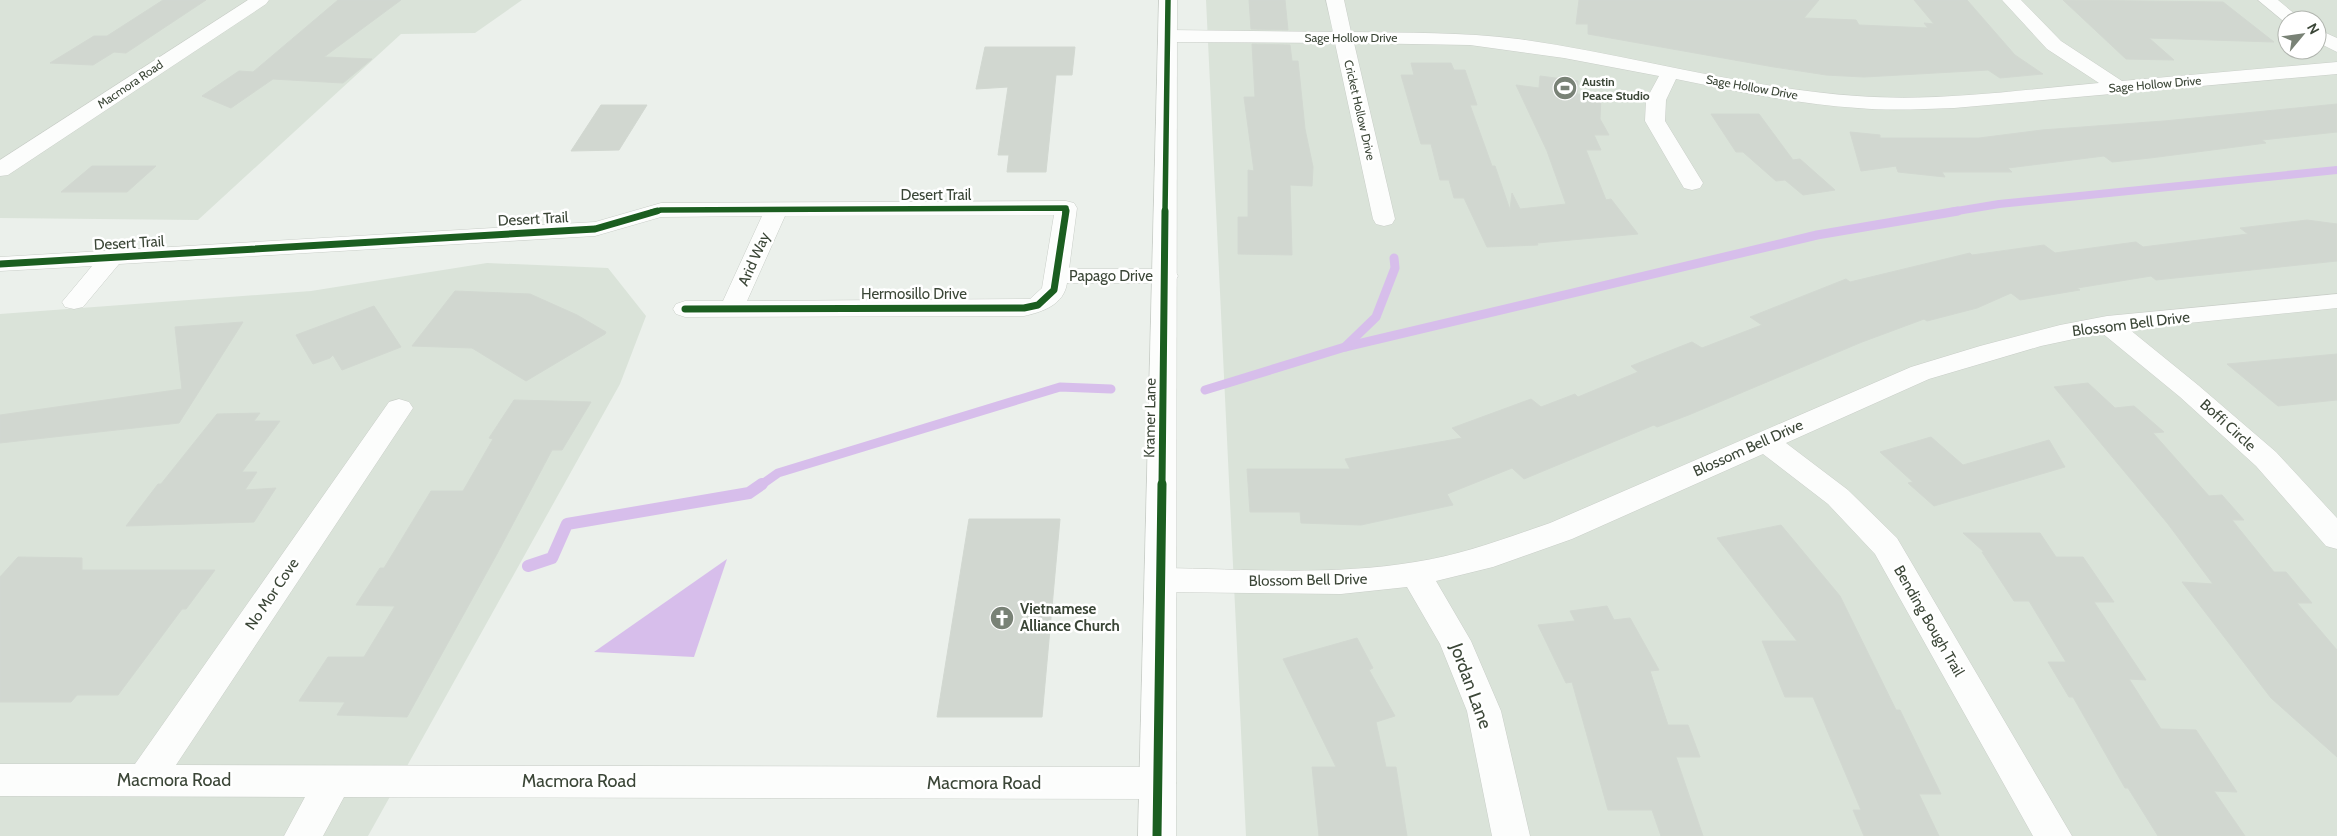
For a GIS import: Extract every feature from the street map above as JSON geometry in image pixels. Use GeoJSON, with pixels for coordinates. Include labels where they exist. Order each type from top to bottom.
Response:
{"type":"FeatureCollection","features":[{"type":"Feature","properties":{"kind":"street","name":"Macmora Road"},"geometry":{"type":"LineString","coordinates":[[0,170],[260,0]]}},
{"type":"Feature","properties":{"kind":"street","name":"Kramer Lane"},"geometry":{"type":"LineString","coordinates":[[1157,836],[1166,276],[1168,0]]}},
{"type":"Feature","properties":{"kind":"street","name":"Cricket Hollow Drive"},"geometry":{"type":"LineString","coordinates":[[1335,0],[1384,219]]}},
{"type":"Feature","properties":{"kind":"street"},"geometry":{"type":"LineString","coordinates":[[2011,0],[2054,45],[2118,87]]}},
{"type":"Feature","properties":{"kind":"street"},"geometry":{"type":"LineString","coordinates":[[2267,0],[2280,10]]}},
{"type":"Feature","properties":{"kind":"street","name":"Sage Hollow Drive"},"geometry":{"type":"LineString","coordinates":[[1168,36],[1422,37],[1514,44],[1776,92],[1846,101],[1903,103],[1954,102],[2337,68]]}},
{"type":"Feature","properties":{"kind":"street"},"geometry":{"type":"LineString","coordinates":[[1670,72],[1656,100],[1655,121],[1692,184]]}},
{"type":"Feature","properties":{"kind":"street","name":"Desert Trail"},"geometry":{"type":"LineString","coordinates":[[0,264],[595,229],[611,227],[661,210],[1066,208]]}},
{"type":"Feature","properties":{"kind":"street","name":"Hermosillo Drive"},"geometry":{"type":"LineString","coordinates":[[684,309],[1024,308],[1038,305],[1054,290],[1066,208]]}},
{"type":"Feature","properties":{"kind":"street","name":"Arid Way"},"geometry":{"type":"LineString","coordinates":[[732,308],[776,210]]}},
{"type":"Feature","properties":{"kind":"street"},"geometry":{"type":"LineString","coordinates":[[74,302],[112,257]]}},
{"type":"Feature","properties":{"kind":"street","name":"Papago Drive"},"geometry":{"type":"LineString","coordinates":[[1056,276],[1166,276]]}},
{"type":"Feature","properties":{"kind":"street","name":"Blossom Bell Drive"},"geometry":{"type":"LineString","coordinates":[[1161,580],[1341,582],[1416,574],[1493,555],[1561,532],[1920,372],[2040,337],[2107,324],[2337,301]]}},
{"type":"Feature","properties":{"kind":"street","name":"Boffi Circle"},"geometry":{"type":"LineString","coordinates":[[2107,324],[2189,391],[2266,459],[2337,538]]}},
{"type":"Feature","properties":{"kind":"street","name":"No Mor Cove"},"geometry":{"type":"LineString","coordinates":[[145,780],[399,408]]}},
{"type":"Feature","properties":{"kind":"street","name":"Bending Bough Trail"},"geometry":{"type":"LineString","coordinates":[[1765,441],[1838,497],[1886,546],[2053,836]]}},
{"type":"Feature","properties":{"kind":"street","name":"Jordan Lane"},"geometry":{"type":"LineString","coordinates":[[1416,574],[1456,641],[1484,710],[1512,836]]}},
{"type":"Feature","properties":{"kind":"street","name":"Macmora Road"},"geometry":{"type":"LineString","coordinates":[[0,780],[1158,783]]}},
{"type":"Feature","properties":{"kind":"street"},"geometry":{"type":"LineString","coordinates":[[304,836],[334,780]]}},
{"type":"Feature","properties":{"kind":"shaded area"},"geometry":{"type":"Polygon","coordinates":[[[0,0],[522,0],[475,33],[401,34],[198,220],[0,218],[0,0]]]}},
{"type":"Feature","properties":{"kind":"shaded area"},"geometry":{"type":"Polygon","coordinates":[[[1206,0],[2337,0],[2337,836],[1246,836],[1206,0]]]}},
{"type":"Feature","properties":{"kind":"shaded area"},"geometry":{"type":"Polygon","coordinates":[[[487,263],[608,268],[646,316],[620,384],[368,836],[0,836],[0,314],[311,291],[487,263]]]}},
{"type":"Feature","properties":{"kind":"shaded area"},"geometry":{"type":"Polygon","coordinates":[[[727,559],[694,657],[594,652],[727,559]]]}},
{"type":"Feature","properties":{"kind":"building"},"geometry":{"type":"Polygon","coordinates":[[[163,0],[206,0],[126,53],[114,52],[93,65],[50,63],[94,36],[107,36],[163,0]]]}},
{"type":"Feature","properties":{"kind":"building"},"geometry":{"type":"Polygon","coordinates":[[[338,0],[401,0],[324,57],[372,59],[343,83],[273,79],[231,108],[202,96],[239,71],[253,72],[338,0]]]}},
{"type":"Feature","properties":{"kind":"building"},"geometry":{"type":"Polygon","coordinates":[[[1249,0],[1285,0],[1288,30],[1251,29],[1249,0]]]}},
{"type":"Feature","properties":{"kind":"building"},"geometry":{"type":"Polygon","coordinates":[[[1579,0],[1819,0],[1804,18],[1856,20],[1859,25],[1928,28],[1924,23],[1934,24],[1914,0],[1967,0],[2015,55],[2043,74],[2000,78],[1988,70],[1864,77],[1826,75],[1774,67],[1588,34],[1588,24],[1576,24],[1579,0]]]}},
{"type":"Feature","properties":{"kind":"building"},"geometry":{"type":"Polygon","coordinates":[[[2063,0],[2223,2],[2274,42],[2149,38],[2174,60],[2126,59],[2063,0]]]}},
{"type":"Feature","properties":{"kind":"building"},"geometry":{"type":"Polygon","coordinates":[[[1252,44],[1290,45],[1292,61],[1298,61],[1305,129],[1313,167],[1312,186],[1290,185],[1292,255],[1238,254],[1238,217],[1248,217],[1248,170],[1254,171],[1244,97],[1255,97],[1252,44]]]}},
{"type":"Feature","properties":{"kind":"building"},"geometry":{"type":"Polygon","coordinates":[[[985,47],[1075,47],[1072,75],[1056,75],[1046,172],[1007,172],[1009,155],[998,155],[1008,87],[976,89],[985,47]]]}},
{"type":"Feature","properties":{"kind":"building"},"geometry":{"type":"Polygon","coordinates":[[[1411,63],[1451,63],[1454,70],[1465,70],[1477,105],[1470,105],[1492,166],[1495,166],[1510,210],[1512,193],[1520,209],[1566,204],[1547,151],[1516,85],[1539,88],[1540,76],[1578,81],[1577,94],[1601,96],[1600,119],[1609,135],[1594,135],[1601,150],[1586,150],[1606,200],[1611,199],[1638,234],[1537,243],[1538,245],[1487,247],[1464,198],[1454,198],[1449,180],[1440,180],[1431,144],[1421,144],[1401,75],[1414,75],[1411,63]]]}},
{"type":"Feature","properties":{"kind":"building"},"geometry":{"type":"Polygon","coordinates":[[[2337,104],[2337,132],[2262,140],[2266,143],[2112,162],[2104,156],[2008,168],[2012,172],[1942,172],[1945,177],[1898,172],[1896,166],[1861,171],[1850,132],[1880,135],[1880,138],[1979,138],[2042,130],[2164,121],[2337,104]]]}},
{"type":"Feature","properties":{"kind":"building"},"geometry":{"type":"Polygon","coordinates":[[[601,105],[647,105],[619,150],[571,151],[601,105]]]}},
{"type":"Feature","properties":{"kind":"building"},"geometry":{"type":"Polygon","coordinates":[[[1711,114],[1759,114],[1793,160],[1800,159],[1835,190],[1803,195],[1785,180],[1776,181],[1743,152],[1736,152],[1711,114]]]}},
{"type":"Feature","properties":{"kind":"building"},"geometry":{"type":"Polygon","coordinates":[[[92,166],[156,166],[127,192],[61,192],[92,166]]]}},
{"type":"Feature","properties":{"kind":"building"},"geometry":{"type":"Polygon","coordinates":[[[2307,220],[2337,224],[2337,261],[2156,280],[2151,276],[2077,288],[2080,290],[2020,300],[2011,293],[1977,308],[1927,321],[1924,319],[1862,342],[1691,414],[1657,427],[1654,425],[1524,479],[1512,468],[1447,494],[1453,505],[1361,525],[1301,523],[1300,512],[1250,512],[1247,469],[1350,469],[1345,459],[1462,438],[1452,428],[1531,399],[1541,407],[1575,394],[1578,397],[1638,372],[1631,366],[1692,342],[1702,348],[1762,325],[1750,317],[1846,279],[1850,282],[1970,253],[1972,255],[2044,245],[2055,253],[2136,242],[2143,247],[2248,234],[2240,228],[2307,220]]]}},
{"type":"Feature","properties":{"kind":"building"},"geometry":{"type":"Polygon","coordinates":[[[455,291],[530,294],[577,315],[606,332],[526,381],[472,348],[412,346],[455,291]]]}},
{"type":"Feature","properties":{"kind":"building"},"geometry":{"type":"Polygon","coordinates":[[[374,306],[401,347],[342,370],[333,355],[330,358],[313,364],[296,335],[374,306]]]}},
{"type":"Feature","properties":{"kind":"building"},"geometry":{"type":"Polygon","coordinates":[[[243,322],[179,423],[0,443],[0,415],[182,389],[175,327],[243,322]]]}},
{"type":"Feature","properties":{"kind":"building"},"geometry":{"type":"Polygon","coordinates":[[[2337,354],[2337,400],[2278,406],[2227,364],[2337,354]]]}},
{"type":"Feature","properties":{"kind":"building"},"geometry":{"type":"Polygon","coordinates":[[[2088,383],[2115,408],[2134,406],[2164,432],[2153,433],[2209,496],[2222,495],[2244,520],[2232,520],[2274,572],[2286,572],[2312,603],[2297,603],[2337,650],[2337,757],[2271,698],[2182,582],[2213,584],[2168,524],[2054,387],[2088,383]]]}},
{"type":"Feature","properties":{"kind":"building"},"geometry":{"type":"Polygon","coordinates":[[[514,400],[591,402],[562,450],[552,450],[407,717],[337,715],[345,702],[299,701],[328,657],[364,657],[395,606],[356,605],[380,568],[384,568],[431,491],[463,491],[493,439],[489,438],[514,400]]]}},
{"type":"Feature","properties":{"kind":"building"},"geometry":{"type":"Polygon","coordinates":[[[260,413],[254,421],[280,421],[242,472],[257,472],[245,490],[276,488],[254,522],[126,526],[158,484],[161,484],[217,414],[260,413]]]}},
{"type":"Feature","properties":{"kind":"building"},"geometry":{"type":"Polygon","coordinates":[[[1931,437],[1963,465],[2049,440],[2065,467],[1934,506],[1908,483],[1913,482],[1880,452],[1931,437]]]}},
{"type":"Feature","properties":{"kind":"building","name":"Vietnamese Alliance Church"},"geometry":{"type":"Polygon","coordinates":[[[969,519],[1060,519],[1042,717],[937,717],[969,519]]]}},
{"type":"Feature","properties":{"kind":"building"},"geometry":{"type":"Polygon","coordinates":[[[1781,525],[1840,596],[1896,710],[1900,710],[1941,794],[1919,794],[1939,836],[1864,836],[1853,810],[1861,810],[1813,697],[1785,697],[1762,641],[1797,641],[1717,538],[1781,525]]]}},
{"type":"Feature","properties":{"kind":"building"},"geometry":{"type":"Polygon","coordinates":[[[1963,533],[2040,533],[2056,557],[2083,557],[2114,602],[2094,602],[2146,680],[2129,679],[2161,729],[2196,730],[2237,792],[2214,791],[2245,836],[2158,836],[2128,788],[2125,788],[2073,697],[2069,697],[2048,662],[2066,662],[2029,601],[2014,601],[1982,552],[1984,552],[1963,533]]]}},
{"type":"Feature","properties":{"kind":"building"},"geometry":{"type":"Polygon","coordinates":[[[18,557],[82,558],[82,570],[215,570],[186,609],[182,609],[118,695],[77,695],[71,702],[0,702],[0,577],[18,557]]]}},
{"type":"Feature","properties":{"kind":"building"},"geometry":{"type":"Polygon","coordinates":[[[1607,606],[1614,620],[1630,618],[1659,670],[1650,671],[1668,725],[1688,725],[1700,757],[1676,757],[1703,836],[1661,836],[1652,810],[1608,810],[1572,682],[1566,683],[1538,625],[1575,621],[1570,611],[1607,606]]]}},
{"type":"Feature","properties":{"kind":"building"},"geometry":{"type":"Polygon","coordinates":[[[1357,638],[1373,668],[1369,670],[1395,716],[1376,722],[1386,767],[1396,767],[1407,836],[1319,836],[1312,767],[1336,767],[1283,659],[1357,638]]]}},
{"type":"Feature","properties":{"kind":"waterway"},"geometry":{"type":"LineString","coordinates":[[1951,212],[1999,204],[2337,170]]}},
{"type":"Feature","properties":{"kind":"waterway"},"geometry":{"type":"LineString","coordinates":[[1345,347],[1817,235],[1958,211]]}},
{"type":"Feature","properties":{"kind":"waterway"},"geometry":{"type":"LineString","coordinates":[[1345,347],[1376,317],[1395,268],[1394,258]]}},
{"type":"Feature","properties":{"kind":"waterway"},"geometry":{"type":"LineString","coordinates":[[1205,390],[1345,347]]}},
{"type":"Feature","properties":{"kind":"waterway"},"geometry":{"type":"LineString","coordinates":[[761,485],[778,473],[1060,387],[1111,389]]}},
{"type":"Feature","properties":{"kind":"waterway"},"geometry":{"type":"LineString","coordinates":[[528,566],[552,558],[567,524],[749,493],[762,484]]}},
{"type":"Feature","properties":{"kind":"cycle path"},"geometry":{"type":"LineString","coordinates":[[1157,836],[1168,0]]}},
{"type":"Feature","properties":{"kind":"cycle path"},"geometry":{"type":"LineString","coordinates":[[0,264],[595,229],[661,210],[1066,208],[1054,290],[1038,305],[1024,308],[685,309]]}},
{"type":"Feature","properties":{"kind":"place","name":"Austin Peace Studio"},"geometry":{"type":"Point","coordinates":[1565,88]}},
{"type":"Feature","properties":{"kind":"place","name":"Vietnamese Alliance Church"},"geometry":{"type":"Point","coordinates":[1002,618]}}]}
